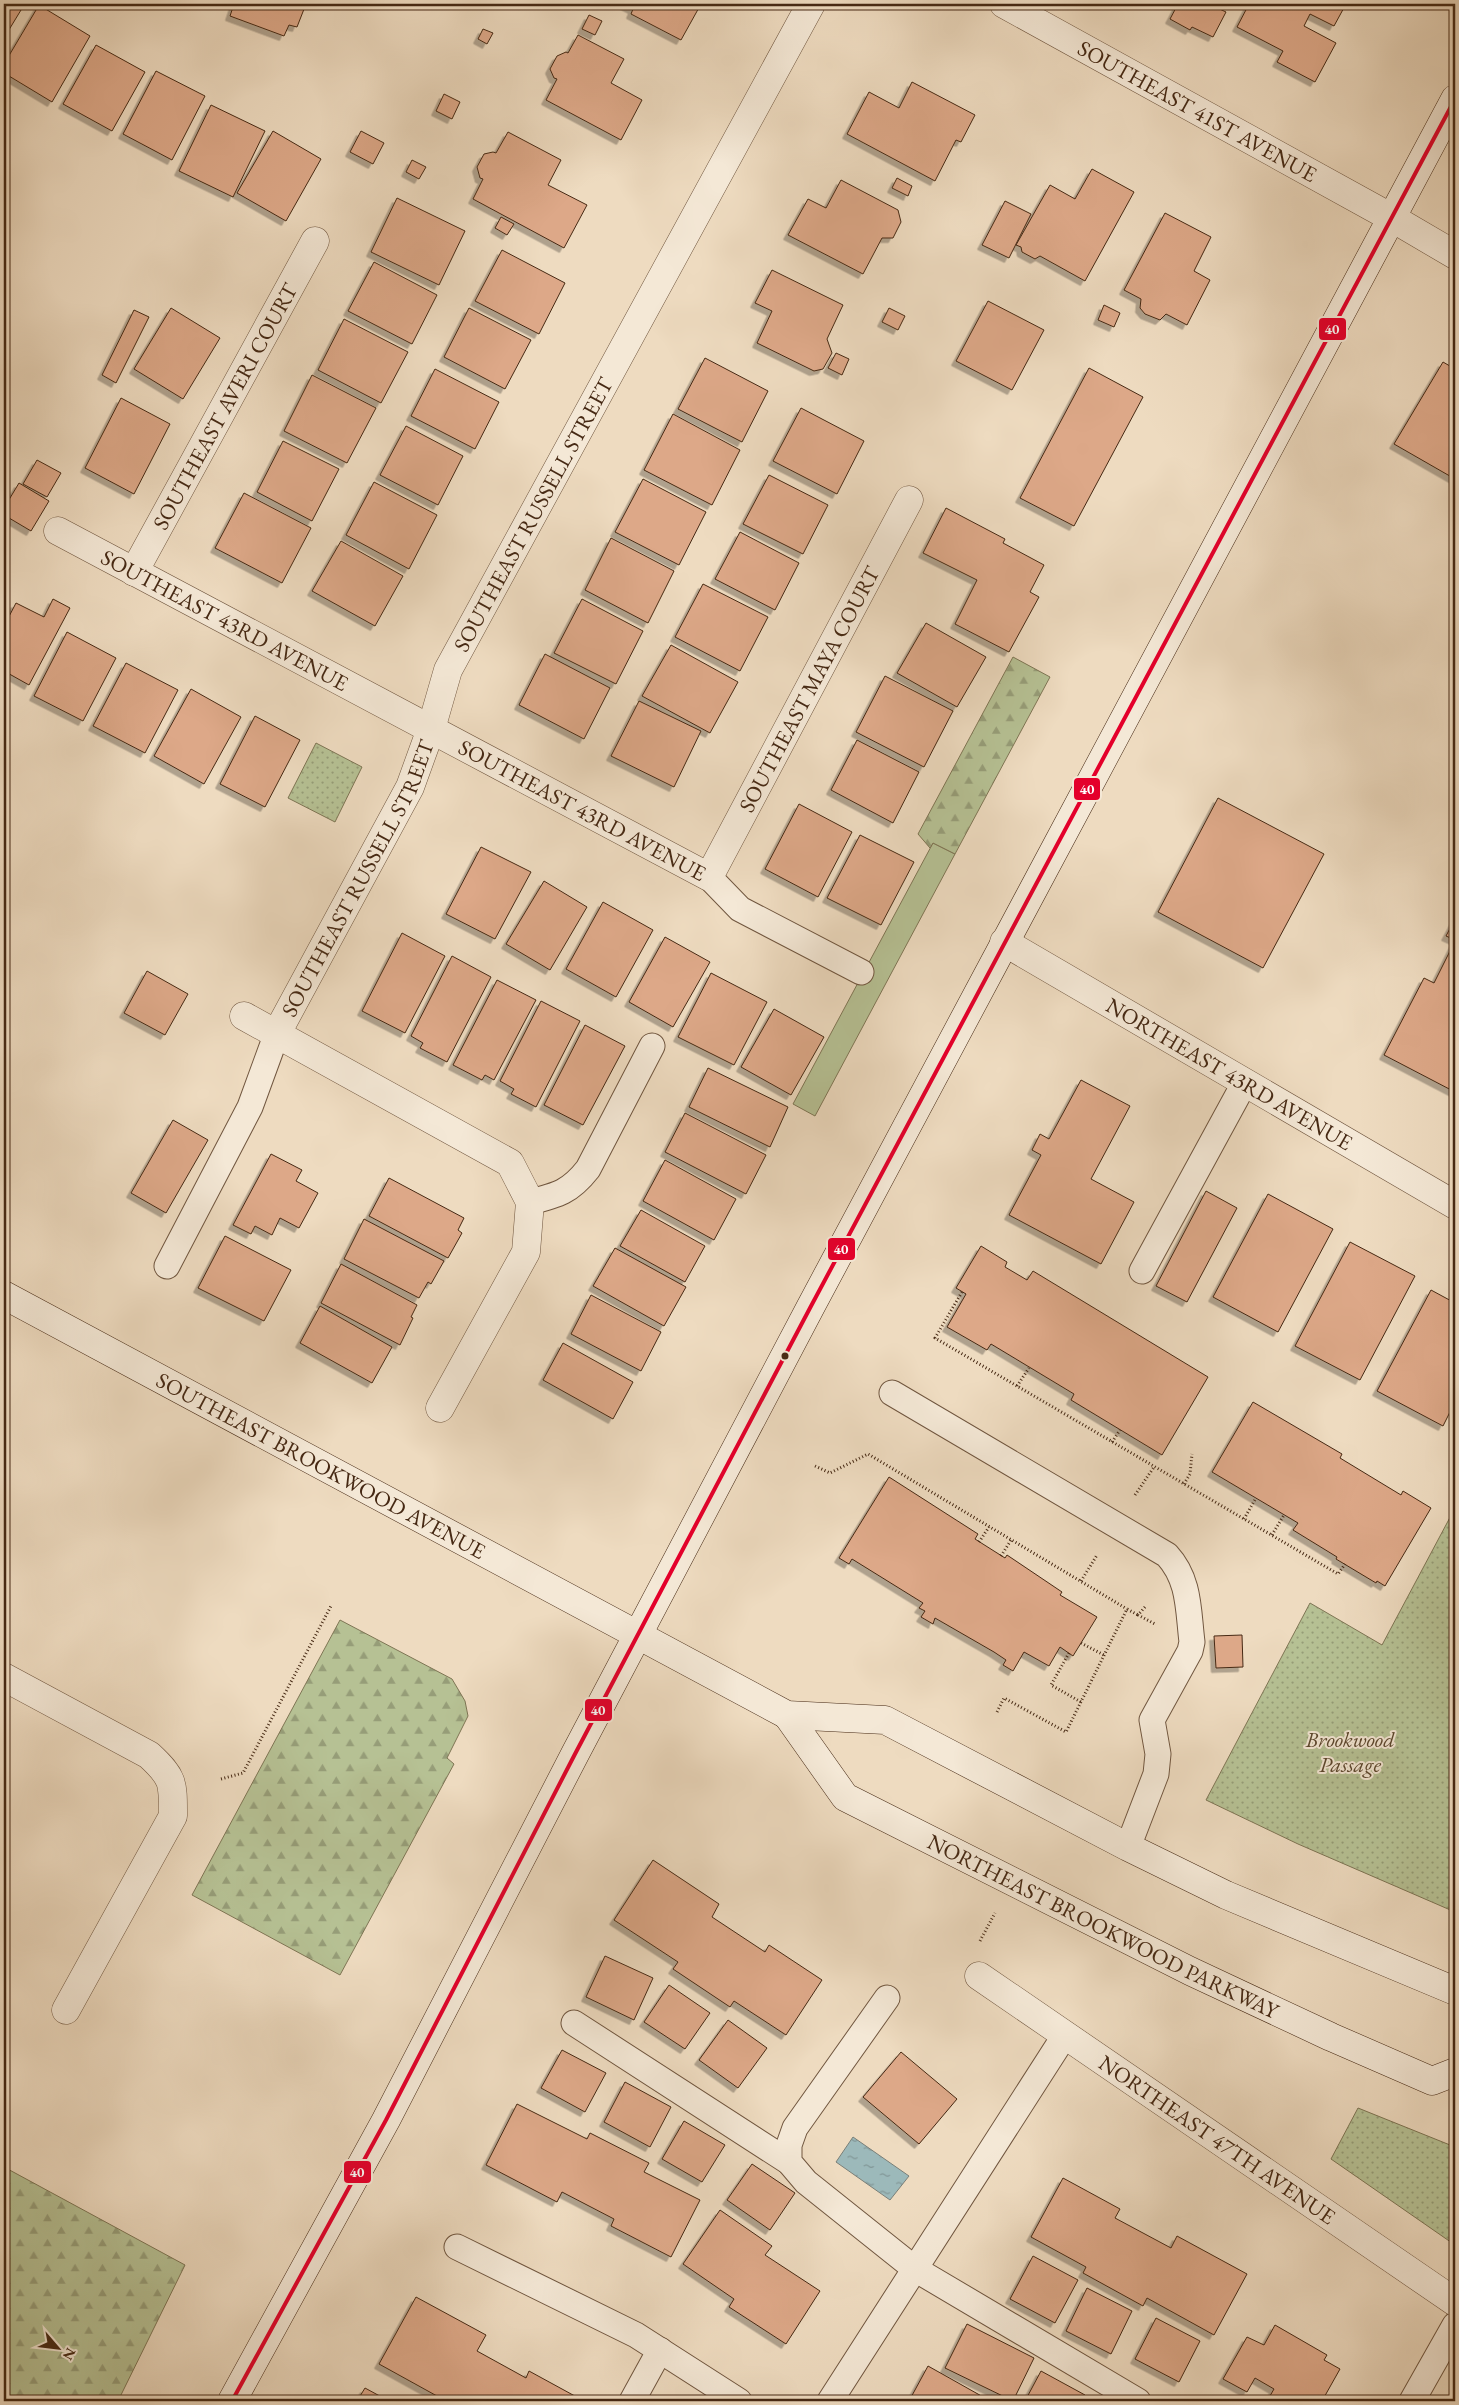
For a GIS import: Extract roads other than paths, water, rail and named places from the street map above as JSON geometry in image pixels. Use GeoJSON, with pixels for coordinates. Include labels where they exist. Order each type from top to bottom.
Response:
{"type":"FeatureCollection","features":[{"type":"Feature","properties":{"kind":"street","name":"SOUTHEAST RUSSELL STREET"},"geometry":{"type":"LineString","coordinates":[[278,1034],[410,787],[431,730],[448,670],[811,4]]}},
{"type":"Feature","properties":{"kind":"street","name":"SOUTHEAST 41ST AVENUE"},"geometry":{"type":"LineString","coordinates":[[1004,4],[1392,218],[1455,255]]}},
{"type":"Feature","properties":{"kind":"street"},"geometry":{"type":"LineString","coordinates":[[232,2401],[386,2120],[638,1635],[1004,942],[1455,99]]}},
{"type":"Feature","properties":{"kind":"street","name":"SOUTHEAST AVERI COURT"},"geometry":{"type":"LineString","coordinates":[[134,572],[315,242]]}},
{"type":"Feature","properties":{"kind":"street","name":"SOUTHEAST MAYA COURT"},"geometry":{"type":"LineString","coordinates":[[709,877],[909,500]]}},
{"type":"Feature","properties":{"kind":"street","name":"SOUTHEAST 43RD AVENUE"},"geometry":{"type":"LineString","coordinates":[[58,531],[709,877]]}},
{"type":"Feature","properties":{"kind":"street","name":"NORTHEAST 43RD AVENUE"},"geometry":{"type":"LineString","coordinates":[[1004,942],[1455,1205]]}},
{"type":"Feature","properties":{"kind":"street"},"geometry":{"type":"LineString","coordinates":[[244,1016],[510,1163],[530,1202],[526,1252],[440,1408]]}},
{"type":"Feature","properties":{"kind":"street","name":"SOUTHEAST BROOKWOOD AVENUE"},"geometry":{"type":"LineString","coordinates":[[4,1295],[638,1635]]}},
{"type":"Feature","properties":{"kind":"street","name":"NORTHEAST BROOKWOOD PARKWAY"},"geometry":{"type":"LineString","coordinates":[[638,1635],[787,1715],[885,1720],[1128,1847],[1226,1895],[1455,1991]]}},
{"type":"Feature","properties":{"kind":"street"},"geometry":{"type":"LineString","coordinates":[[4,1677],[150,1755],[163,1768],[173,1785],[173,1816],[66,2010]]}},
{"type":"Feature","properties":{"kind":"street","name":"NORTHEAST BROOKWOOD PARKWAY"},"geometry":{"type":"LineString","coordinates":[[787,1715],[845,1797],[1190,1971],[1339,2041],[1432,2080],[1455,2072]]}},
{"type":"Feature","properties":{"kind":"street","name":"NORTHEAST 47TH AVENUE"},"geometry":{"type":"LineString","coordinates":[[979,1976],[1455,2302]]}},
{"type":"Feature","properties":{"kind":"lane","name":"SOUTHEAST 43RD AVENUE"},"geometry":{"type":"LineString","coordinates":[[709,877],[740,908],[861,972]]}},
{"type":"Feature","properties":{"kind":"lane"},"geometry":{"type":"LineString","coordinates":[[167,1266],[250,1107],[278,1034]]}},
{"type":"Feature","properties":{"kind":"lane"},"geometry":{"type":"LineString","coordinates":[[530,1202],[556,1195],[576,1184],[588,1169],[652,1046]]}},
{"type":"Feature","properties":{"kind":"lane"},"geometry":{"type":"LineString","coordinates":[[1142,1271],[1245,1082]]}},
{"type":"Feature","properties":{"kind":"lane"},"geometry":{"type":"LineString","coordinates":[[892,1393],[1167,1555],[1177,1565],[1184,1581],[1192,1642],[1190,1652],[1152,1720],[1158,1754],[1156,1774],[1128,1847]]}},
{"type":"Feature","properties":{"kind":"lane"},"geometry":{"type":"LineString","coordinates":[[789,2162],[789,2144],[795,2128],[887,1998]]}},
{"type":"Feature","properties":{"kind":"lane"},"geometry":{"type":"LineString","coordinates":[[574,2023],[789,2162],[806,2182],[915,2269],[1138,2401]]}},
{"type":"Feature","properties":{"kind":"lane"},"geometry":{"type":"LineString","coordinates":[[830,2401],[1065,2035]]}},
{"type":"Feature","properties":{"kind":"lane"},"geometry":{"type":"LineString","coordinates":[[456,2247],[636,2335],[739,2401]]}},
{"type":"Feature","properties":{"kind":"lane"},"geometry":{"type":"LineString","coordinates":[[1412,2401],[1455,2325]]}},
{"type":"Feature","properties":{"kind":"lane"},"geometry":{"type":"LineString","coordinates":[[632,2401],[660,2350]]}},
{"type":"Feature","properties":{"kind":"water"},"geometry":{"type":"Polygon","coordinates":[[[853,2137],[909,2176],[890,2200],[836,2162],[853,2137]]]}},
{"type":"Feature","properties":{"kind":"park label","name":"Brookwood Passage"},"geometry":{"type":"Point","coordinates":[1350,1752]}}]}
